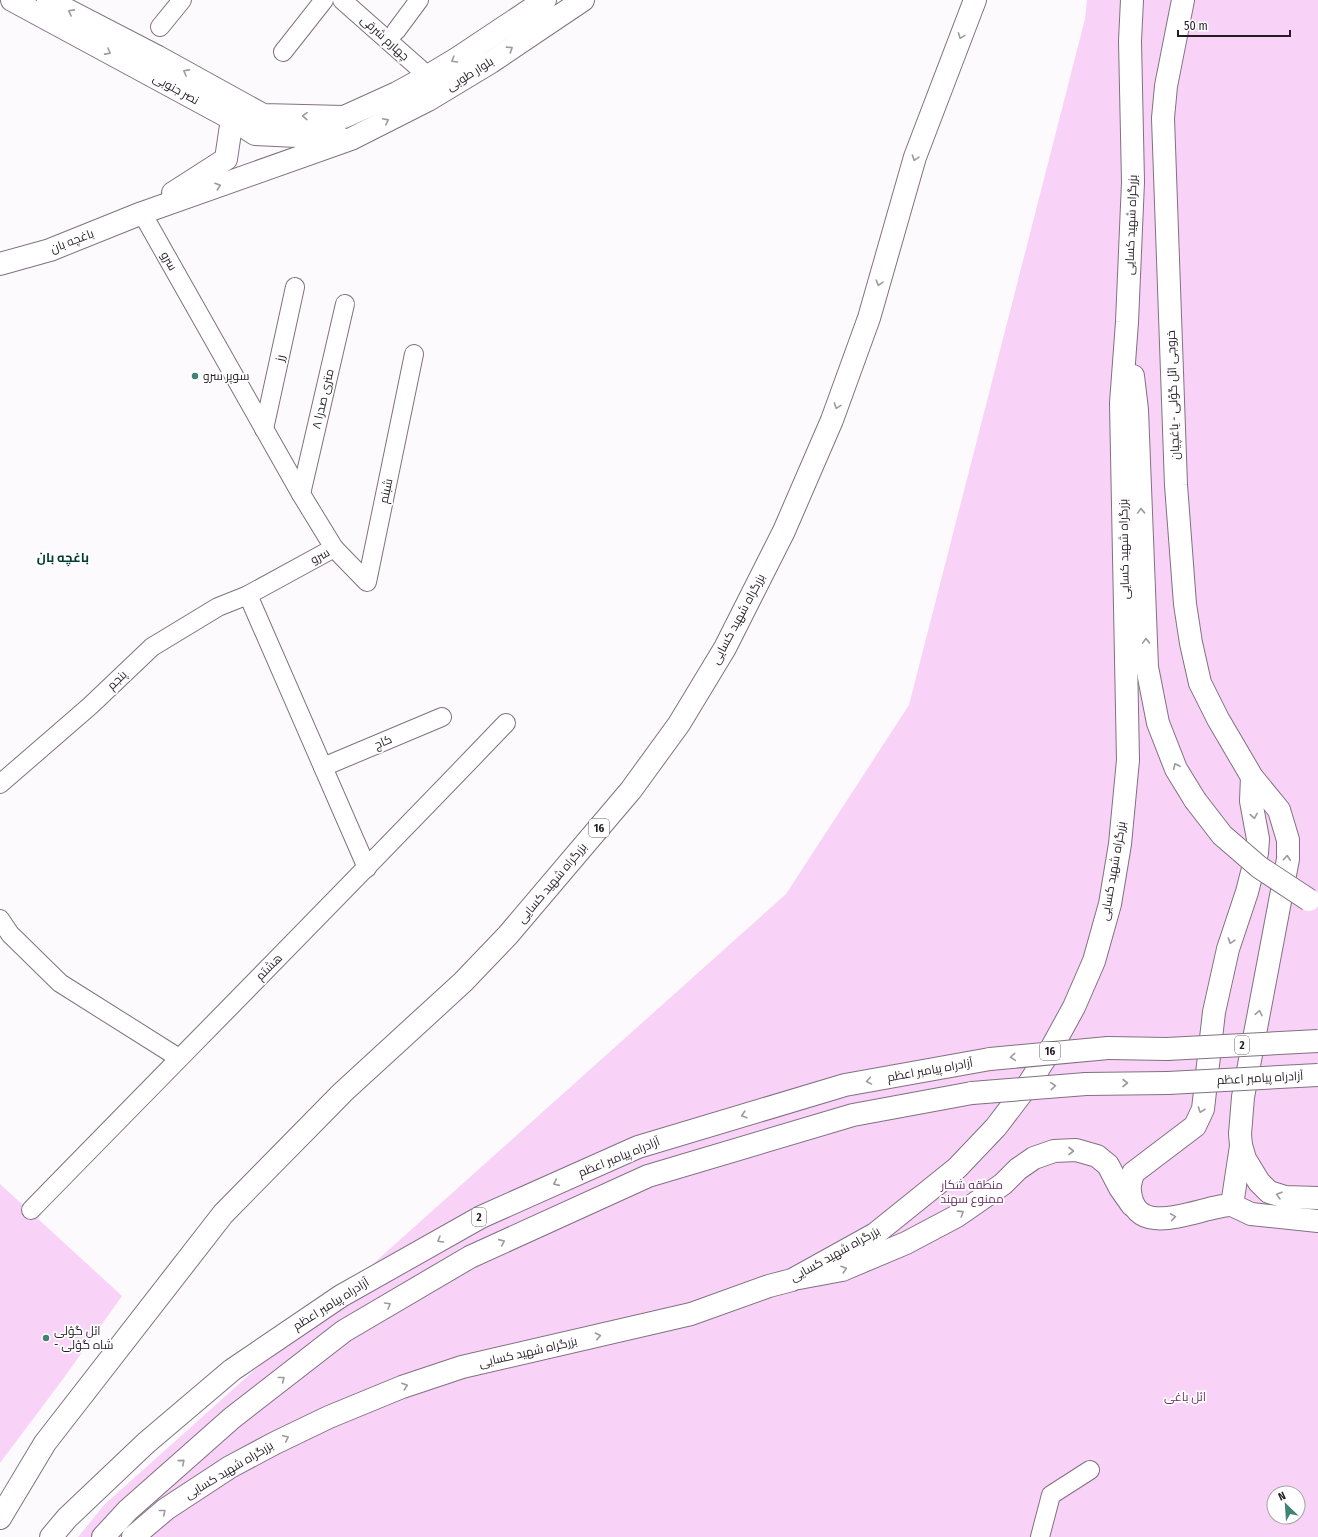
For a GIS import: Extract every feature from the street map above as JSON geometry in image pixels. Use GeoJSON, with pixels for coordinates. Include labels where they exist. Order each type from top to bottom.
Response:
{"type":"FeatureCollection","features":[{"type":"Feature","properties":{"kind":"main road","name":"نصر جنوبی"},"geometry":{"type":"LineString","coordinates":[[12,0],[232,119],[255,134],[351,139]]}},
{"type":"Feature","properties":{"kind":"main road","name":"نصر جنوبی"},"geometry":{"type":"LineString","coordinates":[[48,0],[158,57],[264,115],[344,117]]}},
{"type":"Feature","properties":{"kind":"main road"},"geometry":{"type":"LineString","coordinates":[[545,0],[558,17]]}},
{"type":"Feature","properties":{"kind":"main road","name":"بلوار طوبی"},"geometry":{"type":"LineString","coordinates":[[344,117],[397,93],[428,76],[458,58],[545,0]]}},
{"type":"Feature","properties":{"kind":"main road","name":"بلوار طوبی"},"geometry":{"type":"LineString","coordinates":[[142,213],[351,139],[428,100],[584,0]]}},
{"type":"Feature","properties":{"kind":"main road","name":"بزرگراه شهید کسایی"},"geometry":{"type":"LineString","coordinates":[[0,1518],[45,1443],[223,1214],[343,1092],[463,982],[508,935],[631,790],[679,724],[725,648],[784,530],[832,420],[869,318],[915,157],[975,0]]}},
{"type":"Feature","properties":{"kind":"main road","name":"بزرگراه شهید کسایی"},"geometry":{"type":"LineString","coordinates":[[133,1537],[166,1508],[230,1467],[275,1443],[330,1417],[402,1387],[462,1367],[690,1314],[769,1286],[792,1280],[875,1234],[957,1168],[996,1126],[1028,1085],[1051,1049],[1074,1007],[1094,961],[1112,897],[1120,844],[1128,760],[1121,403],[1127,322],[1133,182],[1130,41],[1132,0]]}},
{"type":"Feature","properties":{"kind":"main road","name":"خروجی ائل گؤلی - یاغچیان"},"geometry":{"type":"LineString","coordinates":[[1183,0],[1166,86],[1163,118],[1176,485],[1185,604],[1191,643],[1200,683],[1218,719],[1252,777],[1279,810],[1288,840],[1288,859],[1243,1097],[1240,1134],[1241,1145]]}},
{"type":"Feature","properties":{"kind":"main road"},"geometry":{"type":"LineString","coordinates":[[142,213],[226,159],[232,119]]}},
{"type":"Feature","properties":{"kind":"main road","name":"باغچه بان"},"geometry":{"type":"LineString","coordinates":[[0,264],[50,250],[142,213]]}},
{"type":"Feature","properties":{"kind":"main road"},"geometry":{"type":"LineString","coordinates":[[1127,322],[1137,410],[1147,668],[1158,723],[1176,768],[1195,800],[1222,835],[1259,867],[1313,902]]}},
{"type":"Feature","properties":{"kind":"main road"},"geometry":{"type":"LineString","coordinates":[[1139,1213],[1133,1204],[1130,1190],[1133,1173],[1194,1126],[1203,1109],[1214,1012],[1228,949],[1247,892],[1257,853],[1258,839],[1251,801],[1252,777]]}},
{"type":"Feature","properties":{"kind":"main road","name":"آزادراه پیامبر اعظم"},"geometry":{"type":"LineString","coordinates":[[51,1537],[67,1518],[146,1443],[232,1370],[341,1296],[481,1216],[638,1147],[845,1085],[990,1059],[1108,1048],[1167,1049],[1318,1041]]}},
{"type":"Feature","properties":{"kind":"main road","name":"آزادراه پیامبر اعظم"},"geometry":{"type":"LineString","coordinates":[[103,1537],[128,1510],[232,1418],[344,1331],[470,1257],[648,1176],[853,1115],[972,1093],[1086,1084],[1168,1083],[1318,1075]]}},
{"type":"Feature","properties":{"kind":"main road"},"geometry":{"type":"LineString","coordinates":[[1241,1145],[1248,1165],[1259,1182],[1269,1192],[1285,1197],[1318,1198]]}},
{"type":"Feature","properties":{"kind":"main road"},"geometry":{"type":"LineString","coordinates":[[1232,1205],[1241,1145]]}},
{"type":"Feature","properties":{"kind":"main road"},"geometry":{"type":"LineString","coordinates":[[792,1280],[842,1270],[906,1243],[957,1216],[1003,1184],[1018,1169],[1034,1158],[1054,1151],[1076,1150],[1097,1156],[1108,1165],[1128,1200],[1139,1213],[1152,1219],[1174,1217],[1216,1206],[1232,1205],[1251,1214],[1318,1222]]}},
{"type":"Feature","properties":{"kind":"street"},"geometry":{"type":"LineString","coordinates":[[160,27],[182,0]]}},
{"type":"Feature","properties":{"kind":"street"},"geometry":{"type":"LineString","coordinates":[[283,52],[324,0]]}},
{"type":"Feature","properties":{"kind":"street","name":"چهارم شرقی"},"geometry":{"type":"LineString","coordinates":[[342,0],[428,76]]}},
{"type":"Feature","properties":{"kind":"street"},"geometry":{"type":"LineString","coordinates":[[356,0],[396,31],[428,76]]}},
{"type":"Feature","properties":{"kind":"street"},"geometry":{"type":"LineString","coordinates":[[396,31],[419,0]]}},
{"type":"Feature","properties":{"kind":"street","name":"سرو"},"geometry":{"type":"LineString","coordinates":[[142,213],[300,494],[334,548],[248,595]]}},
{"type":"Feature","properties":{"kind":"street","name":"رز"},"geometry":{"type":"LineString","coordinates":[[264,430],[295,287]]}},
{"type":"Feature","properties":{"kind":"street","name":"۸ متری صدرا"},"geometry":{"type":"LineString","coordinates":[[300,494],[345,304]]}},
{"type":"Feature","properties":{"kind":"street","name":"شبنم"},"geometry":{"type":"LineString","coordinates":[[334,548],[367,582],[414,354]]}},
{"type":"Feature","properties":{"kind":"street"},"geometry":{"type":"LineString","coordinates":[[248,595],[367,868]]}},
{"type":"Feature","properties":{"kind":"street","name":"پنجم"},"geometry":{"type":"LineString","coordinates":[[0,784],[90,706],[152,647],[218,607],[248,595]]}},
{"type":"Feature","properties":{"kind":"street","name":"کاج"},"geometry":{"type":"LineString","coordinates":[[323,767],[442,718]]}},
{"type":"Feature","properties":{"kind":"street","name":"هشتم"},"geometry":{"type":"LineString","coordinates":[[31,1210],[367,868],[506,723]]}},
{"type":"Feature","properties":{"kind":"street"},"geometry":{"type":"LineString","coordinates":[[0,919],[10,934],[60,983],[179,1058]]}},
{"type":"Feature","properties":{"kind":"street"},"geometry":{"type":"LineString","coordinates":[[1040,1537],[1051,1495],[1090,1470]]}},
{"type":"Feature","properties":{"kind":"green space","name":"منطقه شکار ممنوع سهند"},"geometry":{"type":"Polygon","coordinates":[[[1087,0],[1318,0],[1318,1537],[78,1537],[105,1504],[786,894],[909,705],[1085,19],[1087,0]]]}},
{"type":"Feature","properties":{"kind":"green space","name":"ائل گؤلی - شاه گؤلی"},"geometry":{"type":"Polygon","coordinates":[[[0,1184],[122,1296],[63,1379],[0,1463],[0,1184]]]}},
{"type":"Feature","properties":{"kind":"place","name":"سوپر سرو"},"geometry":{"type":"Point","coordinates":[195,376]}},
{"type":"Feature","properties":{"kind":"place","name":"ائل گؤلی - شاه گؤلی"},"geometry":{"type":"Point","coordinates":[46,1338]}},
{"type":"Feature","properties":{"kind":"district","name":"باغچه بان"},"geometry":{"type":"Point","coordinates":[63,557]}},
{"type":"Feature","properties":{"kind":"park label","name":"ائل باغی"},"geometry":{"type":"Point","coordinates":[1185,1397]}}]}
